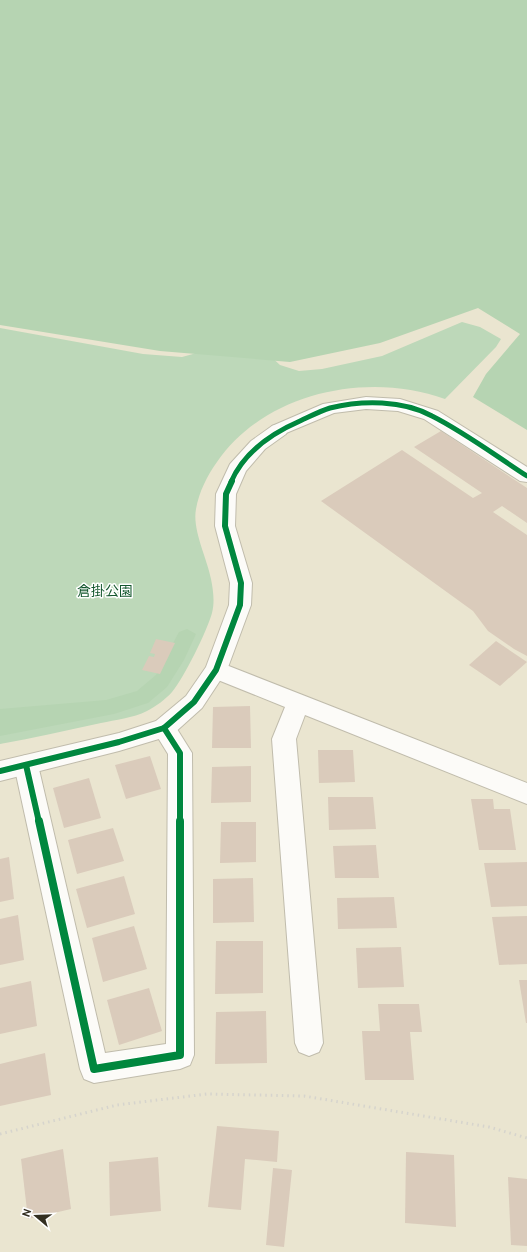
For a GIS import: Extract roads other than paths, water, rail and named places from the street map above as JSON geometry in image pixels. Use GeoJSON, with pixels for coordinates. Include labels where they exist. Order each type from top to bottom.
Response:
{"type":"FeatureCollection","features":[{"type":"Feature","properties":{"kind":"street"},"geometry":{"type":"LineString","coordinates":[[0,771],[119,742],[164,728],[194,702],[216,670],[240,605],[242,583],[225,526],[226,494],[237,469],[258,445],[279,430],[330,408],[366,403],[400,405],[431,415],[527,476]]}},
{"type":"Feature","properties":{"kind":"street"},"geometry":{"type":"LineString","coordinates":[[216,670],[527,794]]}},
{"type":"Feature","properties":{"kind":"street"},"geometry":{"type":"LineString","coordinates":[[298,703],[284,739],[309,1044]]}},
{"type":"Feature","properties":{"kind":"street"},"geometry":{"type":"LineString","coordinates":[[26,765],[94,1069],[180,1055],[180,753],[164,728]]}},
{"type":"Feature","properties":{"kind":"park label","name":"倉掛公園"},"geometry":{"type":"Point","coordinates":[105,591]}}]}
